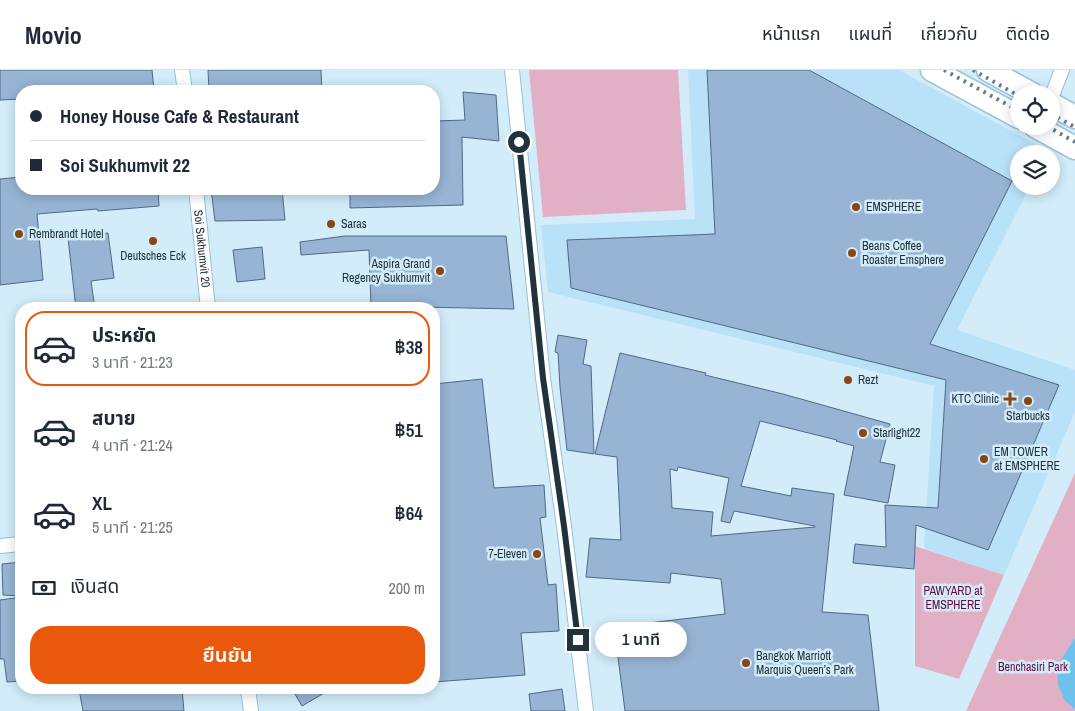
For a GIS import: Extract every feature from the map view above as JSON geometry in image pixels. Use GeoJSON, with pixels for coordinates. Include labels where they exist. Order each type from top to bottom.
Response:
{"type":"FeatureCollection","features":[{"type":"Feature","properties":{"kind":"main road"},"geometry":{"type":"LineString","coordinates":[[932,70],[1010,112]]}},
{"type":"Feature","properties":{"kind":"main road"},"geometry":{"type":"LineString","coordinates":[[988,70],[1016,85]]}},
{"type":"Feature","properties":{"kind":"main road"},"geometry":{"type":"LineString","coordinates":[[1060,109],[1075,117]]}},
{"type":"Feature","properties":{"kind":"main road"},"geometry":{"type":"LineString","coordinates":[[1051,135],[1075,148]]}},
{"type":"Feature","properties":{"kind":"street"},"geometry":{"type":"LineString","coordinates":[[182,70],[184,85]]}},
{"type":"Feature","properties":{"kind":"street"},"geometry":{"type":"LineString","coordinates":[[512,70],[543,378],[564,526],[586,711]]}},
{"type":"Feature","properties":{"kind":"street"},"geometry":{"type":"LineString","coordinates":[[1056,85],[1062,70]]}},
{"type":"Feature","properties":{"kind":"street","name":"Soi Sukhumvit 20"},"geometry":{"type":"LineString","coordinates":[[197,195],[207,302]]}},
{"type":"Feature","properties":{"kind":"street"},"geometry":{"type":"LineString","coordinates":[[0,546],[15,545]]}},
{"type":"Feature","properties":{"kind":"street"},"geometry":{"type":"LineString","coordinates":[[249,694],[251,711]]}},
{"type":"Feature","properties":{"kind":"shaded area","name":"EMSPHERE"},"geometry":{"type":"Polygon","coordinates":[[[688,70],[899,70],[1010,130],[1010,135],[1019,135],[1037,145],[1010,145],[1010,195],[1025,195],[957,330],[1075,370],[1075,412],[1004,575],[924,548],[934,386],[548,292],[541,225],[695,219],[688,70]]]}},
{"type":"Feature","properties":{"kind":"green space"},"geometry":{"type":"Polygon","coordinates":[[[529,70],[678,70],[686,210],[543,217],[529,70]]]}},
{"type":"Feature","properties":{"kind":"green space","name":"Benchasiri Park"},"geometry":{"type":"Polygon","coordinates":[[[1075,473],[1075,711],[966,711],[972,698],[1075,473]]]}},
{"type":"Feature","properties":{"kind":"green space","name":"PAWYARD at EMSPHERE"},"geometry":{"type":"Polygon","coordinates":[[[915,546],[1004,575],[959,679],[915,666],[915,546]]]}},
{"type":"Feature","properties":{"kind":"water"},"geometry":{"type":"Polygon","coordinates":[[[1075,638],[1075,709],[1065,701],[1058,685],[1057,666],[1075,638]]]}},
{"type":"Feature","properties":{"kind":"building"},"geometry":{"type":"Polygon","coordinates":[[[0,70],[152,70],[153,85],[15,85],[15,99],[0,100],[0,70]]]}},
{"type":"Feature","properties":{"kind":"building"},"geometry":{"type":"Polygon","coordinates":[[[208,70],[321,70],[322,85],[209,85],[208,70]]]}},
{"type":"Feature","properties":{"kind":"building","name":"EMSPHERE"},"geometry":{"type":"Polygon","coordinates":[[[707,70],[809,70],[1010,180],[1010,185],[930,344],[1059,385],[988,550],[916,525],[914,569],[853,563],[855,544],[886,547],[885,505],[938,508],[946,380],[571,288],[567,240],[715,234],[707,70]]]}},
{"type":"Feature","properties":{"kind":"building"},"geometry":{"type":"Polygon","coordinates":[[[463,92],[496,95],[499,141],[462,137],[463,205],[350,208],[350,195],[440,195],[440,121],[465,120],[463,92]]]}},
{"type":"Feature","properties":{"kind":"building","name":"Rembrandt Hotel"},"geometry":{"type":"Polygon","coordinates":[[[15,178],[15,195],[158,195],[159,206],[37,214],[43,280],[0,285],[0,179],[15,178]]]}},
{"type":"Feature","properties":{"kind":"building"},"geometry":{"type":"Polygon","coordinates":[[[212,195],[283,195],[285,220],[215,221],[212,195]]]}},
{"type":"Feature","properties":{"kind":"building"},"geometry":{"type":"Polygon","coordinates":[[[108,233],[114,278],[91,281],[94,302],[75,302],[68,238],[108,233]]]}},
{"type":"Feature","properties":{"kind":"building","name":"Aspira Grand Regency Sukhumvit"},"geometry":{"type":"Polygon","coordinates":[[[345,236],[506,236],[514,309],[440,307],[440,302],[371,302],[369,250],[301,255],[300,242],[345,236]]]}},
{"type":"Feature","properties":{"kind":"building"},"geometry":{"type":"Polygon","coordinates":[[[262,247],[265,279],[237,282],[233,250],[262,247]]]}},
{"type":"Feature","properties":{"kind":"building"},"geometry":{"type":"Polygon","coordinates":[[[558,335],[587,340],[583,364],[591,366],[594,454],[567,450],[558,353],[555,352],[558,335]]]}},
{"type":"Feature","properties":{"kind":"building"},"geometry":{"type":"Polygon","coordinates":[[[620,353],[706,373],[705,375],[783,394],[890,424],[880,462],[895,465],[888,503],[844,495],[854,446],[760,421],[741,486],[791,496],[792,488],[834,494],[822,612],[868,615],[879,711],[625,711],[614,627],[725,614],[721,579],[671,573],[670,583],[586,577],[590,538],[621,540],[617,457],[595,454],[620,353]],[[678,467],[677,471],[670,469],[672,508],[713,512],[711,536],[815,527],[734,511],[730,523],[721,521],[729,478],[678,467]]]}},
{"type":"Feature","properties":{"kind":"building"},"geometry":{"type":"Polygon","coordinates":[[[482,379],[494,488],[544,485],[546,517],[540,518],[548,585],[556,584],[559,631],[521,633],[525,675],[440,682],[440,383],[482,379]]]}},
{"type":"Feature","properties":{"kind":"building"},"geometry":{"type":"Polygon","coordinates":[[[15,563],[15,596],[3,595],[2,564],[15,563]]]}},
{"type":"Feature","properties":{"kind":"building"},"geometry":{"type":"Polygon","coordinates":[[[15,598],[15,681],[7,682],[4,659],[0,659],[0,600],[15,598]]]}},
{"type":"Feature","properties":{"kind":"building"},"geometry":{"type":"Polygon","coordinates":[[[562,689],[565,711],[531,711],[529,694],[562,689]]]}},
{"type":"Feature","properties":{"kind":"building"},"geometry":{"type":"Polygon","coordinates":[[[80,694],[182,694],[184,711],[83,711],[80,694]]]}},
{"type":"Feature","properties":{"kind":"building"},"geometry":{"type":"Polygon","coordinates":[[[295,694],[322,694],[302,706],[295,694]]]}},
{"type":"Feature","properties":{"kind":"railway"},"geometry":{"type":"LineString","coordinates":[[944,70],[1010,106]]}},
{"type":"Feature","properties":{"kind":"railway"},"geometry":{"type":"LineString","coordinates":[[973,70],[1010,91]]}},
{"type":"Feature","properties":{"kind":"railway"},"geometry":{"type":"LineString","coordinates":[[1060,119],[1075,127]]}},
{"type":"Feature","properties":{"kind":"railway"},"geometry":{"type":"LineString","coordinates":[[1060,133],[1075,142]]}},
{"type":"Feature","properties":{"kind":"place","name":"EMSPHERE"},"geometry":{"type":"Point","coordinates":[856,207]}},
{"type":"Feature","properties":{"kind":"place","name":"Saras"},"geometry":{"type":"Point","coordinates":[331,224]}},
{"type":"Feature","properties":{"kind":"place","name":"Rembrandt Hotel"},"geometry":{"type":"Point","coordinates":[19,234]}},
{"type":"Feature","properties":{"kind":"place","name":"Deutsches Eck"},"geometry":{"type":"Point","coordinates":[153,241]}},
{"type":"Feature","properties":{"kind":"place","name":"Beans Coffee Roaster Emsphere"},"geometry":{"type":"Point","coordinates":[852,253]}},
{"type":"Feature","properties":{"kind":"place","name":"Aspira Grand Regency Sukhumvit"},"geometry":{"type":"Point","coordinates":[440,271]}},
{"type":"Feature","properties":{"kind":"place","name":"Rezt"},"geometry":{"type":"Point","coordinates":[848,380]}},
{"type":"Feature","properties":{"kind":"place","name":"KTC Clinic"},"geometry":{"type":"Point","coordinates":[1010,399]}},
{"type":"Feature","properties":{"kind":"place","name":"Starbucks"},"geometry":{"type":"Point","coordinates":[1028,401]}},
{"type":"Feature","properties":{"kind":"place","name":"Starlight22"},"geometry":{"type":"Point","coordinates":[863,433]}},
{"type":"Feature","properties":{"kind":"place","name":"EM TOWER at EMSPHERE"},"geometry":{"type":"Point","coordinates":[984,459]}},
{"type":"Feature","properties":{"kind":"place","name":"7-Eleven"},"geometry":{"type":"Point","coordinates":[537,554]}},
{"type":"Feature","properties":{"kind":"place","name":"Bangkok Marriott Marquis Queen’s Park"},"geometry":{"type":"Point","coordinates":[746,663]}},
{"type":"Feature","properties":{"kind":"route"},"geometry":{"type":"LineString","coordinates":[[519,142],[543,378],[578,640]]}}]}
